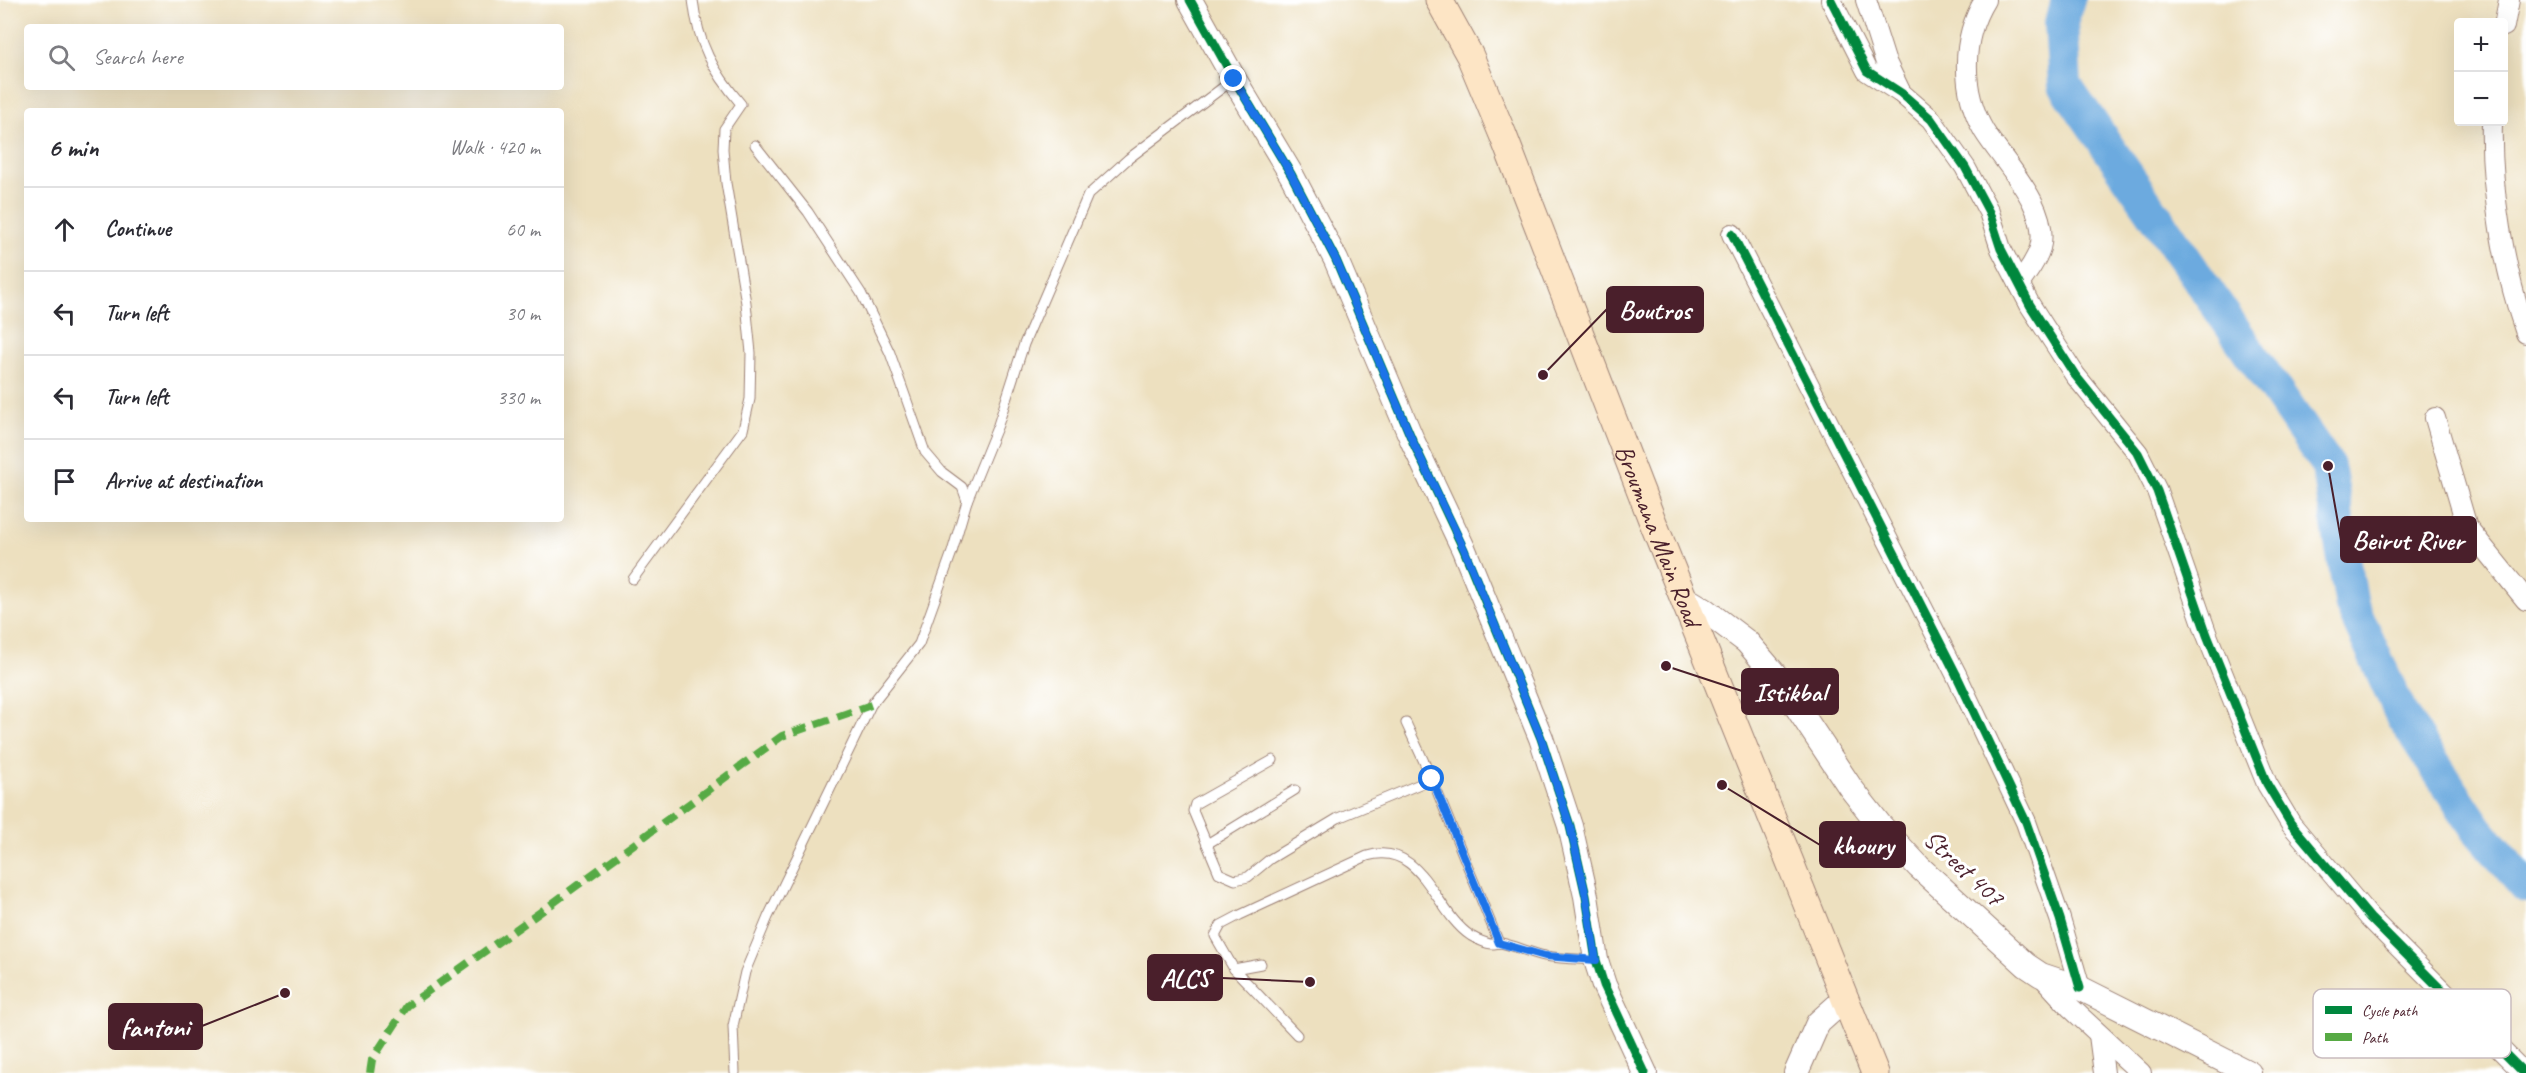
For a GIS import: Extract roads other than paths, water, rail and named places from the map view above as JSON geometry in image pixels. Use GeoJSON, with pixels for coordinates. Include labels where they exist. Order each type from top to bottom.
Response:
{"type":"FeatureCollection","features":[{"type":"Feature","properties":{"kind":"main road","name":"Broumana Main Road"},"geometry":{"type":"LineString","coordinates":[[1439,0],[1470,56],[1483,86],[1683,597],[1875,1073]]}},
{"type":"Feature","properties":{"kind":"street"},"geometry":{"type":"LineString","coordinates":[[1190,0],[1291,174],[1336,260],[1413,442],[1464,549],[1541,738],[1570,826],[1586,896],[1596,960],[1610,1000],[1626,1029],[1645,1073]]}},
{"type":"Feature","properties":{"kind":"street"},"geometry":{"type":"LineString","coordinates":[[1831,0],[1867,71],[1900,93],[1931,119],[1976,184],[1989,212],[2001,249],[2030,305],[2075,375],[2138,453],[2148,470],[2207,635],[2268,784],[2290,824],[2370,918],[2441,989]]}},
{"type":"Feature","properties":{"kind":"street"},"geometry":{"type":"LineString","coordinates":[[1866,0],[1885,60],[1900,93]]}},
{"type":"Feature","properties":{"kind":"street"},"geometry":{"type":"LineString","coordinates":[[1985,0],[1977,13],[1971,34],[1966,68],[1967,84],[1984,130],[2028,195],[2040,223],[2040,248],[2032,266],[2019,284]]}},
{"type":"Feature","properties":{"kind":"street"},"geometry":{"type":"LineString","coordinates":[[2506,18],[2509,0]]}},
{"type":"Feature","properties":{"kind":"street"},"geometry":{"type":"LineString","coordinates":[[2492,126],[2492,174],[2509,265],[2526,333]]}},
{"type":"Feature","properties":{"kind":"street"},"geometry":{"type":"LineString","coordinates":[[1732,234],[1956,674],[2026,822],[2060,919],[2080,988]]}},
{"type":"Feature","properties":{"kind":"street"},"geometry":{"type":"LineString","coordinates":[[2435,418],[2467,527],[2526,600]]}},
{"type":"Feature","properties":{"kind":"street","name":"Street 407"},"geometry":{"type":"LineString","coordinates":[[1683,597],[1729,627],[1753,648],[1777,677],[1850,787],[1879,824],[1919,867],[2009,950],[2041,975],[2080,988],[2249,1073]]}},
{"type":"Feature","properties":{"kind":"street"},"geometry":{"type":"LineString","coordinates":[[2041,975],[2099,1035],[2141,1073]]}},
{"type":"Feature","properties":{"kind":"street"},"geometry":{"type":"LineString","coordinates":[[1796,1073],[1818,1023],[1846,998]]}},
{"type":"Feature","properties":{"kind":"street"},"geometry":{"type":"LineString","coordinates":[[2099,1035],[2104,1073]]}},
{"type":"Feature","properties":{"kind":"street"},"geometry":{"type":"LineString","coordinates":[[2509,1058],[2524,1073]]}},
{"type":"Feature","properties":{"kind":"lane"},"geometry":{"type":"LineString","coordinates":[[633,579],[743,430],[750,399],[751,353],[746,303],[726,183],[723,149],[724,129],[741,104],[718,77],[708,56],[697,30],[693,0]]}},
{"type":"Feature","properties":{"kind":"lane"},"geometry":{"type":"LineString","coordinates":[[735,1073],[733,1026],[745,972],[768,917],[871,705],[919,644],[952,552],[967,501],[998,425],[1024,344],[1088,195],[1128,159],[1234,79]]}},
{"type":"Feature","properties":{"kind":"lane"},"geometry":{"type":"LineString","coordinates":[[755,145],[808,212],[861,293],[890,353],[925,452],[942,472],[962,487],[967,501]]}},
{"type":"Feature","properties":{"kind":"lane"},"geometry":{"type":"LineString","coordinates":[[1406,723],[1432,779],[1499,943]]}},
{"type":"Feature","properties":{"kind":"lane"},"geometry":{"type":"LineString","coordinates":[[1273,760],[1195,804],[1193,812],[1220,873],[1235,879],[1248,877],[1270,859],[1338,818],[1432,779]]}},
{"type":"Feature","properties":{"kind":"lane"},"geometry":{"type":"LineString","coordinates":[[1207,844],[1296,790]]}},
{"type":"Feature","properties":{"kind":"lane"},"geometry":{"type":"LineString","coordinates":[[1297,1035],[1234,969],[1215,936],[1221,925],[1382,851],[1399,856],[1415,868],[1439,896],[1455,921],[1471,936],[1491,945],[1499,943],[1545,956],[1596,960]]}},
{"type":"Feature","properties":{"kind":"lane"},"geometry":{"type":"LineString","coordinates":[[1234,969],[1262,964]]}},
{"type":"Feature","properties":{"kind":"waterway"},"geometry":{"type":"LineString","coordinates":[[2068,0],[2061,23],[2065,85],[2328,466],[2352,606],[2402,716],[2477,829],[2526,886]]}},
{"type":"Feature","properties":{"kind":"place","name":"Boutros"},"geometry":{"type":"Point","coordinates":[1543,375]}},
{"type":"Feature","properties":{"kind":"place","name":"Beirut River"},"geometry":{"type":"Point","coordinates":[2328,466]}},
{"type":"Feature","properties":{"kind":"place","name":"Istikbal"},"geometry":{"type":"Point","coordinates":[1666,666]}},
{"type":"Feature","properties":{"kind":"place","name":"khoury"},"geometry":{"type":"Point","coordinates":[1722,785]}},
{"type":"Feature","properties":{"kind":"place","name":"ALCS"},"geometry":{"type":"Point","coordinates":[1310,982]}},
{"type":"Feature","properties":{"kind":"place","name":"fantoni"},"geometry":{"type":"Point","coordinates":[285,993]}}]}
